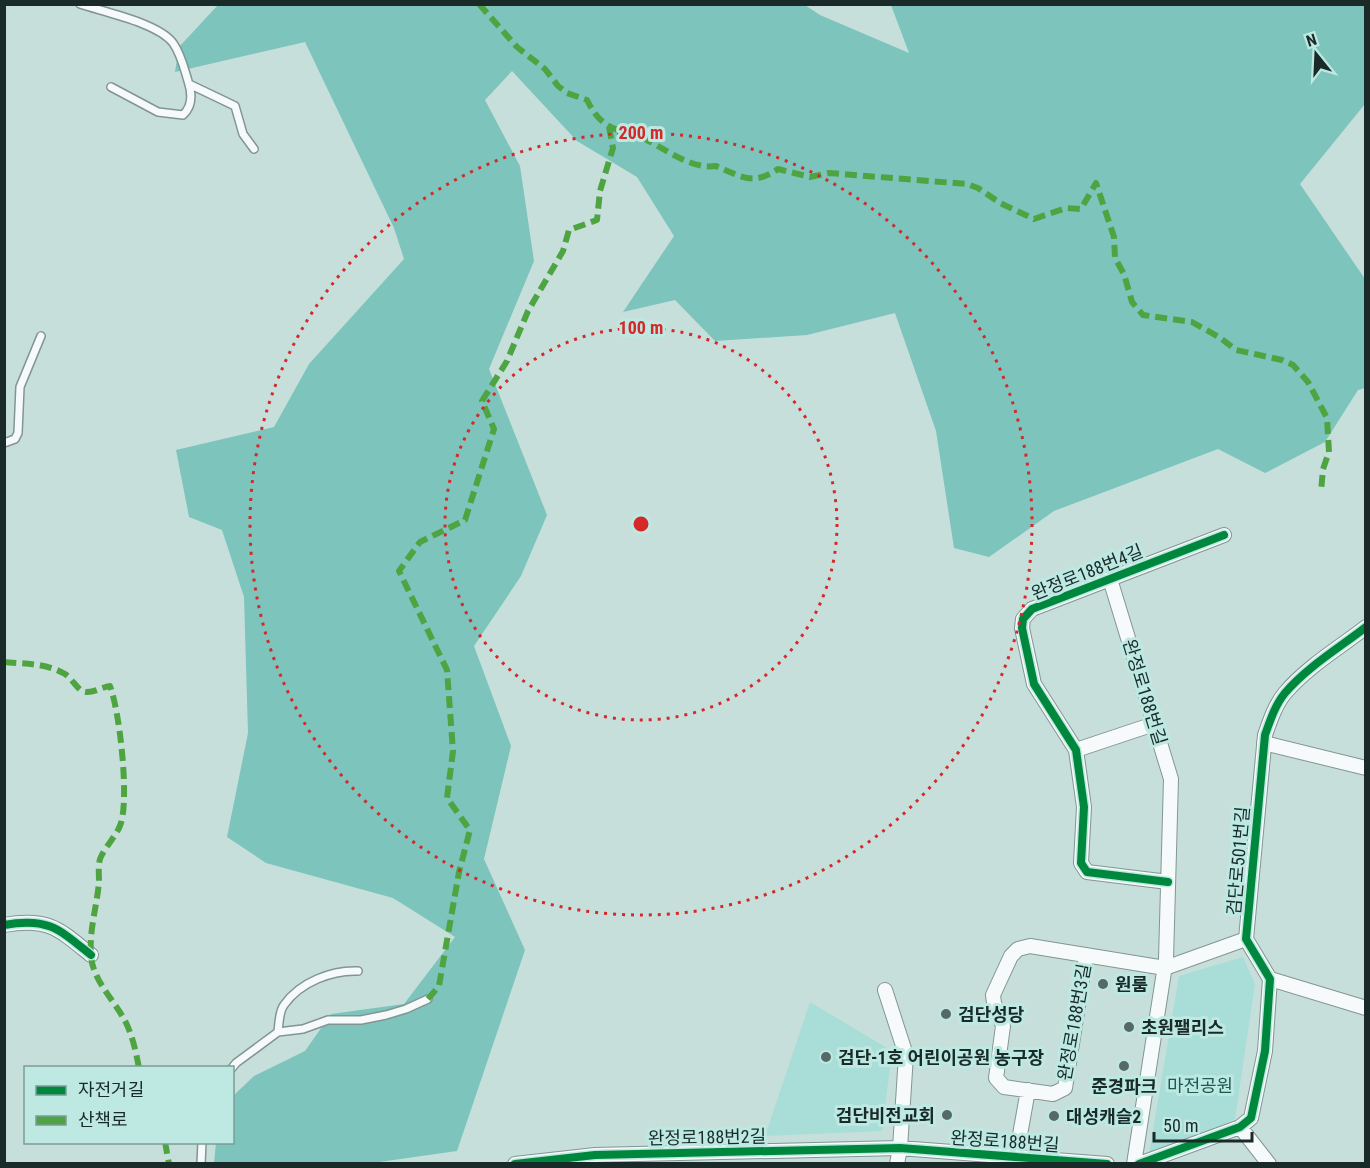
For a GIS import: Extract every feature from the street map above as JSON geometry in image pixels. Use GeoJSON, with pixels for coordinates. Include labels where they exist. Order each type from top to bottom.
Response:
{"type":"FeatureCollection","features":[{"type":"Feature","properties":{"kind":"street","name":"완정로188번4길"},"geometry":{"type":"LineString","coordinates":[[1168,882],[1088,872],[1081,863],[1083,807],[1076,750],[1035,684],[1022,628],[1023,618],[1032,609],[1224,535]]}},
{"type":"Feature","properties":{"kind":"street","name":"완정로188번길"},"geometry":{"type":"LineString","coordinates":[[1110,579],[1171,779],[1165,968],[1134,1164]]}},
{"type":"Feature","properties":{"kind":"street","name":"검단로501번길"},"geometry":{"type":"LineString","coordinates":[[1270,979],[1245,939],[1264,743],[1270,719],[1284,694],[1306,672],[1365,627]]}},
{"type":"Feature","properties":{"kind":"street"},"geometry":{"type":"LineString","coordinates":[[1076,750],[1154,724]]}},
{"type":"Feature","properties":{"kind":"street"},"geometry":{"type":"LineString","coordinates":[[1264,743],[1365,768]]}},
{"type":"Feature","properties":{"kind":"street"},"geometry":{"type":"LineString","coordinates":[[4,925],[22,922],[45,924],[58,929],[91,955]]}},
{"type":"Feature","properties":{"kind":"street"},"geometry":{"type":"LineString","coordinates":[[1165,968],[1245,939]]}},
{"type":"Feature","properties":{"kind":"street","name":"완정로188번3길"},"geometry":{"type":"LineString","coordinates":[[1086,955],[1065,1088],[1053,1094],[1004,1087],[996,1078],[1003,1026],[993,995],[1011,956],[1018,949],[1030,946],[1086,955],[1165,968]]}},
{"type":"Feature","properties":{"kind":"street"},"geometry":{"type":"LineString","coordinates":[[1139,1164],[1240,1127],[1251,1118],[1265,1051],[1270,979],[1365,1008]]}},
{"type":"Feature","properties":{"kind":"street"},"geometry":{"type":"LineString","coordinates":[[885,990],[906,1055],[897,1164]]}},
{"type":"Feature","properties":{"kind":"street"},"geometry":{"type":"LineString","coordinates":[[1016,1157],[1028,1090]]}},
{"type":"Feature","properties":{"kind":"street"},"geometry":{"type":"LineString","coordinates":[[1240,1127],[1269,1164]]}},
{"type":"Feature","properties":{"kind":"street","name":"완정로188번길"},"geometry":{"type":"LineString","coordinates":[[900,1148],[1107,1164]]}},
{"type":"Feature","properties":{"kind":"street","name":"완정로188번2길"},"geometry":{"type":"LineString","coordinates":[[515,1164],[900,1148]]}},
{"type":"Feature","properties":{"kind":"lane"},"geometry":{"type":"LineString","coordinates":[[80,4],[160,32],[172,41],[181,57],[189,84],[191,98],[189,110],[183,115],[158,112],[111,87]]}},
{"type":"Feature","properties":{"kind":"lane"},"geometry":{"type":"LineString","coordinates":[[189,84],[235,106],[243,134],[254,149]]}},
{"type":"Feature","properties":{"kind":"lane"},"geometry":{"type":"LineString","coordinates":[[4,443],[15,439],[18,433],[20,387],[41,336]]}},
{"type":"Feature","properties":{"kind":"lane"},"geometry":{"type":"LineString","coordinates":[[278,1032],[282,1006],[300,989],[327,975],[345,970],[358,971]]}},
{"type":"Feature","properties":{"kind":"lane"},"geometry":{"type":"LineString","coordinates":[[234,1066],[278,1032],[303,1029],[328,1020],[361,1020],[387,1015],[428,999]]}},
{"type":"Feature","properties":{"kind":"lane"},"geometry":{"type":"LineString","coordinates":[[201,1164],[202,1144]]}},
{"type":"Feature","properties":{"kind":"green space","name":"마전공원"},"geometry":{"type":"Polygon","coordinates":[[[1243,957],[1255,984],[1235,1119],[1148,1160],[1179,976],[1243,957]]]}},
{"type":"Feature","properties":{"kind":"green space"},"geometry":{"type":"Polygon","coordinates":[[[810,1002],[892,1051],[882,1131],[765,1136],[810,1002]]]}},
{"type":"Feature","properties":{"kind":"shaded area"},"geometry":{"type":"Polygon","coordinates":[[[218,5],[805,5],[820,15],[909,53],[891,5],[1365,5],[1365,104],[1300,184],[1365,279],[1365,388],[1358,390],[1325,442],[1265,473],[1218,449],[1054,511],[989,557],[954,548],[936,431],[895,313],[807,335],[715,341],[675,300],[623,312],[674,236],[637,177],[577,141],[512,71],[485,100],[520,166],[534,261],[489,369],[547,515],[521,576],[474,646],[511,746],[484,859],[525,950],[457,1151],[365,1164],[214,1163],[216,1144],[234,1144],[234,1095],[254,1076],[305,1051],[331,1014],[404,1004],[455,937],[393,898],[266,863],[227,837],[248,733],[244,597],[222,530],[189,517],[176,450],[274,427],[309,364],[404,259],[394,228],[305,42],[175,72],[179,47],[218,5]]]}},
{"type":"Feature","properties":{"kind":"marked path"},"geometry":{"type":"LineString","coordinates":[[479,4],[517,47],[545,69],[558,86],[567,93],[587,100],[595,114],[604,123],[614,129],[647,140],[696,164],[716,166],[747,178],[761,177],[778,169],[810,177],[829,173],[967,184],[1034,219],[1066,208],[1081,209],[1096,183],[1114,237],[1115,258],[1124,274],[1132,302],[1143,315],[1192,322],[1219,337],[1236,350],[1282,360],[1293,365],[1308,382],[1327,418],[1329,452],[1323,469],[1321,492]]}},
{"type":"Feature","properties":{"kind":"marked path"},"geometry":{"type":"LineString","coordinates":[[428,999],[439,986],[459,872],[470,830],[447,798],[453,751],[447,670],[399,571],[420,542],[465,520],[494,429],[482,401],[507,361],[528,311],[563,251],[569,230],[597,220],[600,191],[613,148],[609,127]]}},
{"type":"Feature","properties":{"kind":"marked path"},"geometry":{"type":"LineString","coordinates":[[4,662],[58,670],[85,692],[110,686],[117,715],[122,755],[123,811],[119,828],[99,862],[91,955],[99,981],[127,1024],[139,1066]]}},
{"type":"Feature","properties":{"kind":"marked path"},"geometry":{"type":"LineString","coordinates":[[165,1144],[169,1164]]}},
{"type":"Feature","properties":{"kind":"cycle path"},"geometry":{"type":"LineString","coordinates":[[1168,882],[1087,872],[1081,863],[1084,807],[1076,750],[1034,684],[1022,628],[1023,619],[1032,609],[1224,535]]}},
{"type":"Feature","properties":{"kind":"cycle path"},"geometry":{"type":"LineString","coordinates":[[1139,1164],[1240,1127],[1251,1118],[1265,1051],[1270,979],[1246,939],[1265,735],[1273,713],[1285,693],[1313,666],[1366,627]]}},
{"type":"Feature","properties":{"kind":"cycle path"},"geometry":{"type":"LineString","coordinates":[[4,925],[32,923],[52,927],[91,955]]}},
{"type":"Feature","properties":{"kind":"cycle path"},"geometry":{"type":"LineString","coordinates":[[515,1164],[595,1155],[900,1148],[1107,1164]]}},
{"type":"Feature","properties":{"kind":"place","name":"원룸"},"geometry":{"type":"Point","coordinates":[1103,984]}},
{"type":"Feature","properties":{"kind":"place","name":"검단성당"},"geometry":{"type":"Point","coordinates":[946,1014]}},
{"type":"Feature","properties":{"kind":"place","name":"초원팰리스"},"geometry":{"type":"Point","coordinates":[1129,1027]}},
{"type":"Feature","properties":{"kind":"place","name":"검단-1호 어린이공원 농구장"},"geometry":{"type":"Point","coordinates":[826,1057]}},
{"type":"Feature","properties":{"kind":"place","name":"준경파크"},"geometry":{"type":"Point","coordinates":[1124,1066]}},
{"type":"Feature","properties":{"kind":"place","name":"검단비전교회"},"geometry":{"type":"Point","coordinates":[947,1115]}},
{"type":"Feature","properties":{"kind":"place","name":"대성캐슬2"},"geometry":{"type":"Point","coordinates":[1054,1116]}}]}
